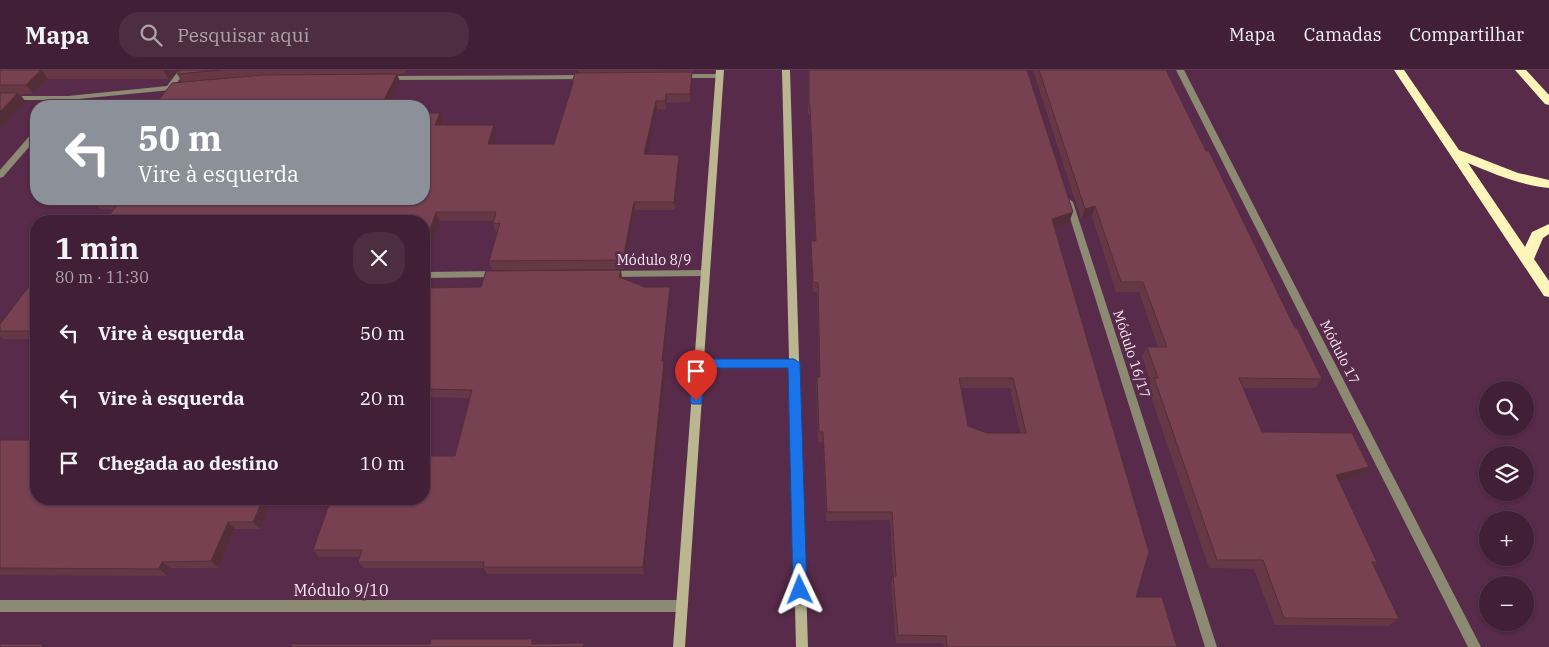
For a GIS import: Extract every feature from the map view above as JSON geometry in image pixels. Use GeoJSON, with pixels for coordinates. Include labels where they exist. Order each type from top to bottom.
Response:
{"type":"FeatureCollection","features":[{"type":"Feature","properties":{"kind":"highway"},"geometry":{"type":"LineString","coordinates":[[1399,70],[1549,292]]}},
{"type":"Feature","properties":{"kind":"highway"},"geometry":{"type":"LineString","coordinates":[[1520,70],[1549,102]]}},
{"type":"Feature","properties":{"kind":"highway"},"geometry":{"type":"LineString","coordinates":[[1453,152],[1506,173],[1542,184],[1549,184]]}},
{"type":"Feature","properties":{"kind":"highway"},"geometry":{"type":"LineString","coordinates":[[1527,259],[1537,235],[1549,228]]}},
{"type":"Feature","properties":{"kind":"street"},"geometry":{"type":"LineString","coordinates":[[169,88],[183,70]]}},
{"type":"Feature","properties":{"kind":"street"},"geometry":{"type":"LineString","coordinates":[[786,70],[802,647]]}},
{"type":"Feature","properties":{"kind":"street","name":"Módulo 17"},"geometry":{"type":"LineString","coordinates":[[1180,70],[1475,647]]}},
{"type":"Feature","properties":{"kind":"street"},"geometry":{"type":"LineString","coordinates":[[670,76],[720,73],[679,647]]}},
{"type":"Feature","properties":{"kind":"street"},"geometry":{"type":"LineString","coordinates":[[375,78],[591,77]]}},
{"type":"Feature","properties":{"kind":"street"},"geometry":{"type":"LineString","coordinates":[[0,98],[68,98],[188,86]]}},
{"type":"Feature","properties":{"kind":"street"},"geometry":{"type":"LineString","coordinates":[[0,175],[30,141]]}},
{"type":"Feature","properties":{"kind":"street","name":"Módulo 16/17"},"geometry":{"type":"LineString","coordinates":[[1066,193],[1210,647]]}},
{"type":"Feature","properties":{"kind":"street","name":"Módulo 8/9"},"geometry":{"type":"LineString","coordinates":[[598,274],[705,273]]}},
{"type":"Feature","properties":{"kind":"street"},"geometry":{"type":"LineString","coordinates":[[430,275],[511,274]]}},
{"type":"Feature","properties":{"kind":"street"},"geometry":{"type":"LineString","coordinates":[[699,364],[794,363]]}},
{"type":"Feature","properties":{"kind":"street","name":"Módulo 9/10"},"geometry":{"type":"LineString","coordinates":[[0,606],[682,606]]}},
{"type":"Feature","properties":{"kind":"building"},"geometry":{"type":"Polygon","coordinates":[[[0,70],[41,70],[26,85],[0,85],[0,70]]]}},
{"type":"Feature","properties":{"kind":"building"},"geometry":{"type":"Polygon","coordinates":[[[180,70],[221,70],[177,74],[180,70]]]}},
{"type":"Feature","properties":{"kind":"building"},"geometry":{"type":"Polygon","coordinates":[[[809,70],[1027,70],[1073,212],[1052,219],[1149,552],[1136,597],[1162,597],[1177,647],[947,647],[946,636],[898,635],[893,576],[896,576],[892,512],[827,512],[823,432],[819,432],[817,377],[820,377],[818,283],[813,282],[811,241],[816,241],[809,70]],[[959,378],[968,426],[987,433],[1026,433],[1013,378],[959,378]]]}},
{"type":"Feature","properties":{"kind":"building"},"geometry":{"type":"Polygon","coordinates":[[[1039,70],[1166,70],[1206,151],[1209,151],[1295,328],[1297,328],[1322,379],[1239,378],[1262,432],[1352,433],[1369,467],[1336,475],[1377,562],[1372,562],[1399,619],[1284,618],[1263,560],[1217,560],[1154,378],[1158,378],[1147,347],[1167,347],[1143,282],[1121,282],[1095,206],[1085,209],[1039,70]]]}},
{"type":"Feature","properties":{"kind":"building"},"geometry":{"type":"Polygon","coordinates":[[[692,72],[690,94],[666,94],[665,101],[656,101],[644,154],[679,155],[674,202],[634,202],[623,260],[489,261],[500,223],[493,224],[496,212],[436,212],[430,230],[430,215],[110,215],[117,205],[430,205],[430,113],[440,113],[435,125],[494,125],[488,144],[554,144],[575,73],[692,72]]]}},
{"type":"Feature","properties":{"kind":"building"},"geometry":{"type":"Polygon","coordinates":[[[397,74],[384,100],[159,100],[172,83],[263,75],[397,74]]]}},
{"type":"Feature","properties":{"kind":"building"},"geometry":{"type":"Polygon","coordinates":[[[0,93],[18,93],[0,112],[0,93]]]}},
{"type":"Feature","properties":{"kind":"building"},"geometry":{"type":"Polygon","coordinates":[[[621,270],[619,277],[645,287],[670,287],[643,567],[483,567],[484,562],[358,562],[362,550],[313,550],[329,505],[430,505],[430,456],[455,456],[472,390],[430,389],[430,288],[481,287],[486,271],[621,270]]]}},
{"type":"Feature","properties":{"kind":"building"},"geometry":{"type":"Polygon","coordinates":[[[30,285],[30,331],[0,331],[0,324],[30,285]]]}},
{"type":"Feature","properties":{"kind":"building"},"geometry":{"type":"Polygon","coordinates":[[[0,440],[30,440],[30,505],[260,505],[253,522],[228,522],[211,561],[162,562],[159,569],[0,568],[0,440]]]}},
{"type":"Feature","properties":{"kind":"building"},"geometry":{"type":"Polygon","coordinates":[[[431,639],[532,639],[532,644],[584,643],[583,647],[291,647],[292,644],[430,644],[431,639]]]}},
{"type":"Feature","properties":{"kind":"building"},"geometry":{"type":"Polygon","coordinates":[[[0,644],[43,644],[42,647],[0,647],[0,644]]]}},
{"type":"Feature","properties":{"kind":"route"},"geometry":{"type":"LineString","coordinates":[[696,401],[699,364],[794,363],[800,590]]}}]}
